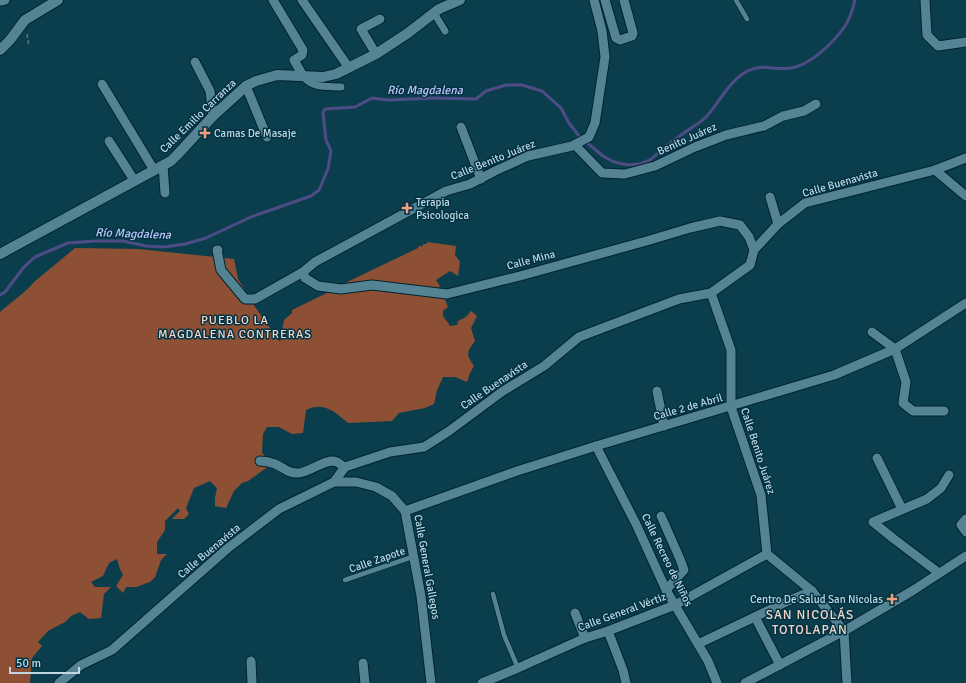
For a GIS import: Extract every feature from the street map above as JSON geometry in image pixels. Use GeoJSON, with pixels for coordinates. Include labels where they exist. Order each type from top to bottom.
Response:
{"type":"FeatureCollection","features":[{"type":"Feature","properties":{"kind":"street"},"geometry":{"type":"LineString","coordinates":[[0,1],[5,0]]}},
{"type":"Feature","properties":{"kind":"street"},"geometry":{"type":"LineString","coordinates":[[0,50],[10,40],[25,20],[58,0]]}},
{"type":"Feature","properties":{"kind":"street"},"geometry":{"type":"LineString","coordinates":[[273,0],[303,50],[302,55],[294,60],[306,80],[318,86],[342,87]]}},
{"type":"Feature","properties":{"kind":"street"},"geometry":{"type":"LineString","coordinates":[[302,0],[349,68]]}},
{"type":"Feature","properties":{"kind":"street","name":"Calle Emilio Carranza"},"geometry":{"type":"LineString","coordinates":[[0,254],[158,168],[177,155],[213,116],[246,86],[256,81],[278,75],[323,77],[336,74],[376,54],[408,33],[439,9],[460,0]]}},
{"type":"Feature","properties":{"kind":"street","name":"Calle Benito Juárez"},"geometry":{"type":"LineString","coordinates":[[218,250],[221,270],[245,299],[255,299],[303,272],[315,262],[446,191],[470,184],[528,156],[576,145],[589,137],[595,123],[605,57],[602,31],[594,0]]}},
{"type":"Feature","properties":{"kind":"street"},"geometry":{"type":"LineString","coordinates":[[605,0],[616,38],[620,40],[632,36],[633,33],[624,0]]}},
{"type":"Feature","properties":{"kind":"street"},"geometry":{"type":"LineString","coordinates":[[924,0],[927,35],[938,46],[966,42]]}},
{"type":"Feature","properties":{"kind":"street"},"geometry":{"type":"LineString","coordinates":[[434,13],[445,31]]}},
{"type":"Feature","properties":{"kind":"street"},"geometry":{"type":"LineString","coordinates":[[376,54],[361,29],[380,19]]}},
{"type":"Feature","properties":{"kind":"street"},"geometry":{"type":"LineString","coordinates":[[195,62],[210,91],[213,116]]}},
{"type":"Feature","properties":{"kind":"street"},"geometry":{"type":"LineString","coordinates":[[102,84],[158,168],[165,193]]}},
{"type":"Feature","properties":{"kind":"street"},"geometry":{"type":"LineString","coordinates":[[246,86],[267,137]]}},
{"type":"Feature","properties":{"kind":"street","name":"Benito Juárez"},"geometry":{"type":"LineString","coordinates":[[576,145],[602,173],[626,174],[655,166],[695,147],[726,135],[764,126],[784,116],[804,111],[816,104]]}},
{"type":"Feature","properties":{"kind":"street"},"geometry":{"type":"LineString","coordinates":[[461,127],[481,179]]}},
{"type":"Feature","properties":{"kind":"street"},"geometry":{"type":"LineString","coordinates":[[109,141],[134,180]]}},
{"type":"Feature","properties":{"kind":"street","name":"Calle Buenavista"},"geometry":{"type":"LineString","coordinates":[[344,467],[390,452],[424,447],[449,431],[503,391],[544,366],[579,337],[679,299],[711,293],[750,264],[754,250],[778,224],[805,203],[935,170],[966,158]]}},
{"type":"Feature","properties":{"kind":"street"},"geometry":{"type":"LineString","coordinates":[[935,170],[966,196]]}},
{"type":"Feature","properties":{"kind":"street"},"geometry":{"type":"LineString","coordinates":[[770,197],[778,224]]}},
{"type":"Feature","properties":{"kind":"street","name":"Calle Mina"},"geometry":{"type":"LineString","coordinates":[[303,272],[305,278],[318,286],[341,289],[372,284],[447,294],[520,276],[690,228],[720,221],[740,225],[749,236],[754,250]]}},
{"type":"Feature","properties":{"kind":"street","name":"Calle Benito Juárez"},"geometry":{"type":"LineString","coordinates":[[711,293],[731,350],[731,407],[761,495],[767,554]]}},
{"type":"Feature","properties":{"kind":"street","name":"Calle 2 de Abril"},"geometry":{"type":"LineString","coordinates":[[406,511],[517,471],[834,375],[895,350],[966,303]]}},
{"type":"Feature","properties":{"kind":"street"},"geometry":{"type":"LineString","coordinates":[[872,332],[895,350],[906,382],[903,402],[912,411],[944,411]]}},
{"type":"Feature","properties":{"kind":"street"},"geometry":{"type":"LineString","coordinates":[[657,391],[664,426]]}},
{"type":"Feature","properties":{"kind":"street","name":"Calle Recreo de Niños"},"geometry":{"type":"LineString","coordinates":[[596,446],[636,524],[666,590],[708,661],[717,683]]}},
{"type":"Feature","properties":{"kind":"street"},"geometry":{"type":"LineString","coordinates":[[877,458],[902,509]]}},
{"type":"Feature","properties":{"kind":"street"},"geometry":{"type":"LineString","coordinates":[[260,461],[275,464],[289,472],[297,473],[306,472],[327,462],[337,462],[344,467],[334,482]]}},
{"type":"Feature","properties":{"kind":"street"},"geometry":{"type":"LineString","coordinates":[[939,573],[873,522],[927,499],[941,488],[949,475]]}},
{"type":"Feature","properties":{"kind":"street","name":"Calle Buenavista"},"geometry":{"type":"LineString","coordinates":[[59,683],[81,664],[112,650],[228,548],[279,509],[334,482]]}},
{"type":"Feature","properties":{"kind":"street","name":"Calle General Gallegos"},"geometry":{"type":"LineString","coordinates":[[334,482],[356,482],[376,487],[392,496],[406,511],[421,596],[431,683]]}},
{"type":"Feature","properties":{"kind":"street"},"geometry":{"type":"LineString","coordinates":[[661,516],[684,570],[666,590]]}},
{"type":"Feature","properties":{"kind":"street"},"geometry":{"type":"LineString","coordinates":[[966,519],[961,525],[966,532]]}},
{"type":"Feature","properties":{"kind":"street"},"geometry":{"type":"LineString","coordinates":[[767,554],[812,591],[844,632],[847,683]]}},
{"type":"Feature","properties":{"kind":"street","name":"Calle General Vértiz"},"geometry":{"type":"LineString","coordinates":[[482,683],[585,638],[608,631],[675,605],[767,554]]}},
{"type":"Feature","properties":{"kind":"street"},"geometry":{"type":"LineString","coordinates":[[745,683],[844,632],[966,556]]}},
{"type":"Feature","properties":{"kind":"street"},"geometry":{"type":"LineString","coordinates":[[698,644],[755,616],[812,591]]}},
{"type":"Feature","properties":{"kind":"street"},"geometry":{"type":"LineString","coordinates":[[575,613],[585,638]]}},
{"type":"Feature","properties":{"kind":"street"},"geometry":{"type":"LineString","coordinates":[[755,616],[780,665]]}},
{"type":"Feature","properties":{"kind":"street"},"geometry":{"type":"LineString","coordinates":[[608,631],[623,670],[626,683]]}},
{"type":"Feature","properties":{"kind":"street"},"geometry":{"type":"LineString","coordinates":[[251,661],[252,683]]}},
{"type":"Feature","properties":{"kind":"street"},"geometry":{"type":"LineString","coordinates":[[363,663],[365,683]]}},
{"type":"Feature","properties":{"kind":"lane"},"geometry":{"type":"LineString","coordinates":[[736,0],[747,19]]}},
{"type":"Feature","properties":{"kind":"lane","name":"Calle Zapote"},"geometry":{"type":"LineString","coordinates":[[344,580],[415,556]]}},
{"type":"Feature","properties":{"kind":"lane"},"geometry":{"type":"LineString","coordinates":[[493,594],[504,636],[518,668]]}},
{"type":"Feature","properties":{"kind":"path"},"geometry":{"type":"LineString","coordinates":[[210,91],[228,90]]}},
{"type":"Feature","properties":{"kind":"shaded area"},"geometry":{"type":"Polygon","coordinates":[[[427,242],[456,246],[455,255],[460,262],[458,276],[450,271],[436,280],[440,286],[435,294],[444,297],[448,307],[443,311],[443,316],[449,326],[457,325],[458,321],[466,317],[471,311],[477,316],[471,328],[475,341],[468,354],[474,366],[467,382],[455,377],[443,377],[437,390],[434,404],[425,408],[399,413],[392,421],[348,423],[329,409],[318,407],[306,410],[303,433],[292,434],[279,427],[267,427],[263,434],[262,452],[269,464],[266,468],[248,481],[242,483],[234,491],[226,508],[215,506],[217,488],[210,481],[194,488],[186,508],[189,514],[184,519],[172,519],[180,511],[178,508],[165,521],[165,530],[157,542],[157,554],[167,554],[161,560],[155,577],[150,582],[136,587],[126,587],[123,593],[116,586],[123,575],[117,559],[109,563],[103,576],[91,582],[95,587],[111,587],[104,594],[101,618],[89,619],[80,612],[71,616],[65,622],[48,631],[38,642],[42,646],[32,658],[30,683],[0,683],[0,312],[75,248],[138,249],[234,259],[238,279],[253,304],[280,342],[284,320],[292,313],[292,310],[418,248],[419,246],[423,246],[423,244],[427,244],[427,242]]]}},
{"type":"Feature","properties":{"kind":"waterway","name":"Río Magdalena"},"geometry":{"type":"LineString","coordinates":[[0,295],[5,292],[24,267],[35,257],[68,243],[123,241],[146,246],[164,247],[185,244],[206,238],[251,217],[311,196],[319,190],[328,169],[331,151],[326,140],[323,113],[325,109],[355,107],[372,98],[388,100],[435,98],[476,99],[486,91],[506,85],[522,85],[542,91],[561,108],[569,123],[579,136],[603,156],[614,162],[628,165],[640,164],[650,160],[661,150],[703,120],[711,112],[731,84],[741,75],[754,68],[760,67],[784,69],[791,68],[799,66],[814,58],[835,39],[845,26],[855,0]]}},
{"type":"Feature","properties":{"kind":"place","name":"Camas De Masaje"},"geometry":{"type":"Point","coordinates":[205,133]}},
{"type":"Feature","properties":{"kind":"place","name":"Terapia Psicologica"},"geometry":{"type":"Point","coordinates":[407,208]}},
{"type":"Feature","properties":{"kind":"place","name":"Centro De Salud San Nicolas"},"geometry":{"type":"Point","coordinates":[892,599]}},
{"type":"Feature","properties":{"kind":"district","name":"PUEBLO LA MAGDALENA CONTRERAS"},"geometry":{"type":"Point","coordinates":[235,327]}},
{"type":"Feature","properties":{"kind":"district","name":"SAN NICOLÁS TOTOLAPAN"},"geometry":{"type":"Point","coordinates":[810,622]}}]}
